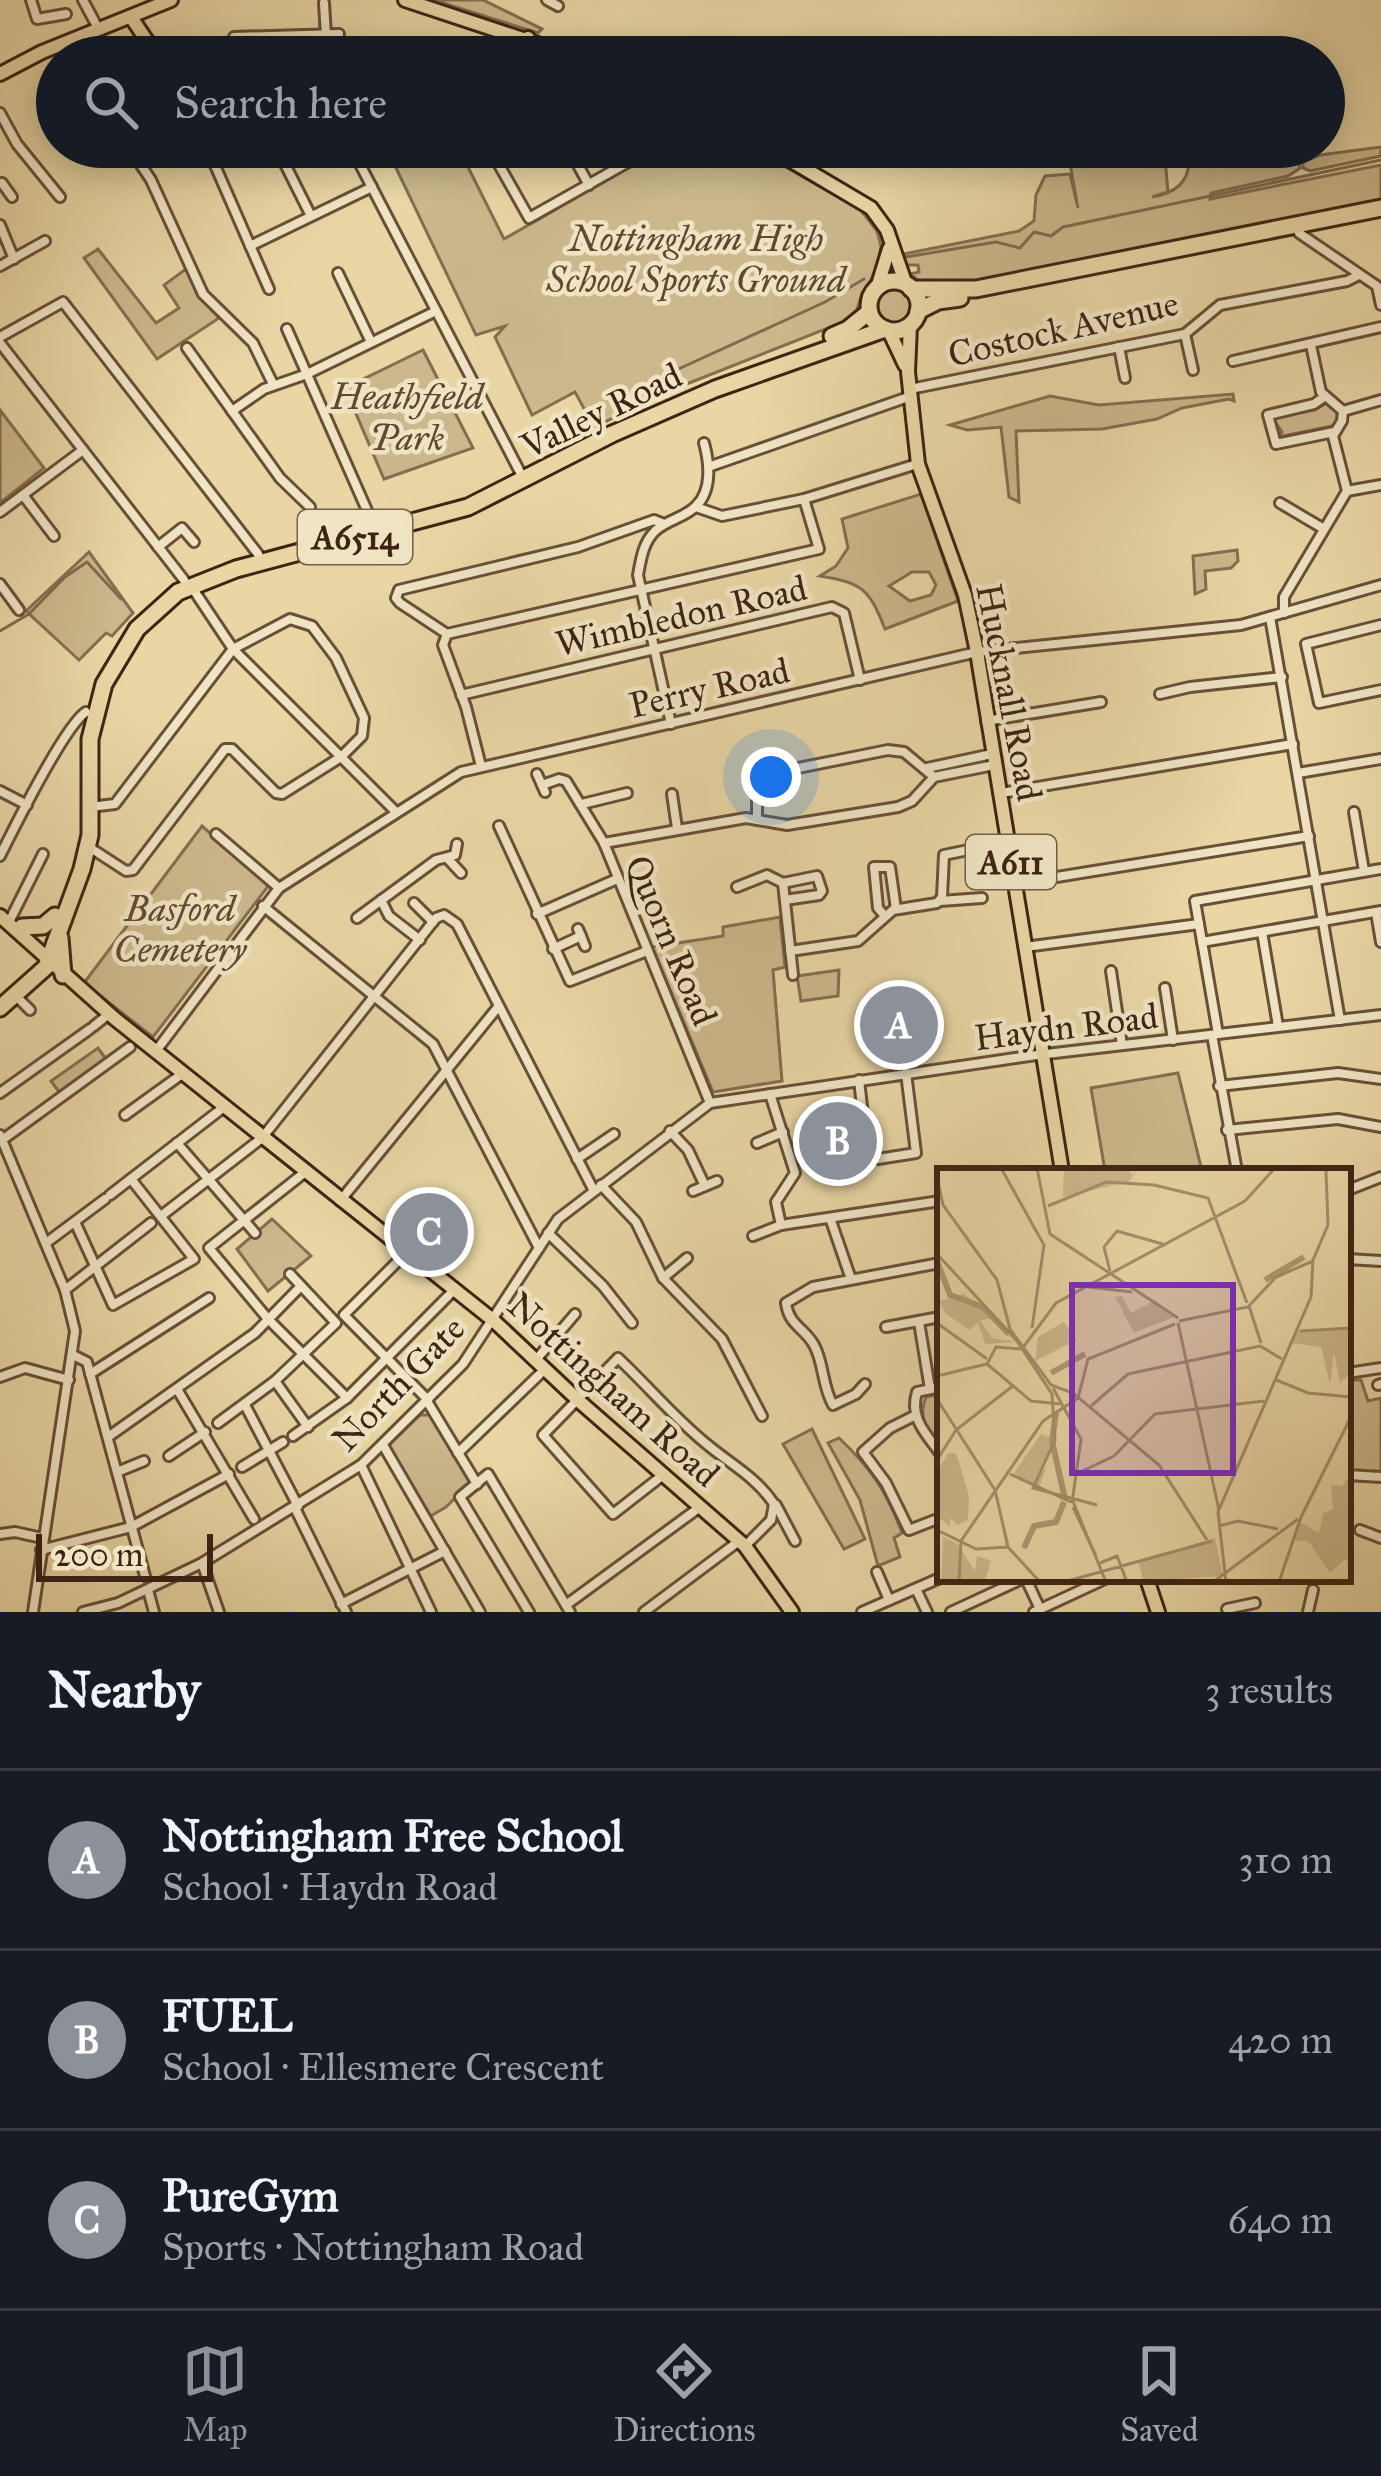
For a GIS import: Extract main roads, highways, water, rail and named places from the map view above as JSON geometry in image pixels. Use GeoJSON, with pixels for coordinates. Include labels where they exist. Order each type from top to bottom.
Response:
{"type":"FeatureCollection","features":[{"type":"Feature","properties":{"kind":"highway"},"geometry":{"type":"LineString","coordinates":[[1298,230],[976,289],[891,281],[877,288],[869,311],[887,330],[944,300],[995,294],[1298,230],[1381,212]]}},
{"type":"Feature","properties":{"kind":"highway"},"geometry":{"type":"LineString","coordinates":[[909,286],[914,318]]}},
{"type":"Feature","properties":{"kind":"highway","name":"Valley Road"},"geometry":{"type":"LineString","coordinates":[[0,1008],[46,958],[82,844],[72,740],[99,673],[124,633],[153,603],[187,583],[258,554],[452,503],[678,395],[848,329],[869,311]]}},
{"type":"Feature","properties":{"kind":"highway","name":"Valley Road"},"geometry":{"type":"LineString","coordinates":[[57,923],[88,846],[90,739],[97,701],[111,667],[148,619],[187,583],[468,507],[612,434],[715,389],[887,330]]}},
{"type":"Feature","properties":{"kind":"highway"},"geometry":{"type":"LineString","coordinates":[[11,923],[57,923],[63,974]]}},
{"type":"Feature","properties":{"kind":"main road"},"geometry":{"type":"LineString","coordinates":[[89,36],[171,0]]}},
{"type":"Feature","properties":{"kind":"main road"},"geometry":{"type":"LineString","coordinates":[[405,0],[522,36]]}},
{"type":"Feature","properties":{"kind":"main road"},"geometry":{"type":"LineString","coordinates":[[131,17],[144,36]]}},
{"type":"Feature","properties":{"kind":"main road"},"geometry":{"type":"LineString","coordinates":[[0,74],[36,61]]}},
{"type":"Feature","properties":{"kind":"main road"},"geometry":{"type":"LineString","coordinates":[[805,168],[863,201],[878,216],[909,286]]}},
{"type":"Feature","properties":{"kind":"main road"},"geometry":{"type":"LineString","coordinates":[[877,288],[890,242]]}},
{"type":"Feature","properties":{"kind":"main road","name":"Hucknall Road"},"geometry":{"type":"LineString","coordinates":[[914,318],[908,372],[918,464],[957,571],[976,652],[1062,1168]]}},
{"type":"Feature","properties":{"kind":"main road","name":"Hucknall Road"},"geometry":{"type":"LineString","coordinates":[[887,330],[908,372]]}},
{"type":"Feature","properties":{"kind":"main road","name":"Nottingham Road"},"geometry":{"type":"LineString","coordinates":[[11,923],[109,1014],[494,1321],[742,1543],[792,1612]]}},
{"type":"Feature","properties":{"kind":"waterway"},"geometry":{"type":"LineString","coordinates":[[1345,168],[1381,160]]}},
{"type":"Feature","properties":{"kind":"waterway"},"geometry":{"type":"LineString","coordinates":[[906,257],[996,242],[1020,248],[1034,232],[1051,236],[1063,227],[1343,168]]}},
{"type":"Feature","properties":{"kind":"waterway"},"geometry":{"type":"LineString","coordinates":[[613,405],[650,382],[825,302],[864,279]]}},
{"type":"Feature","properties":{"kind":"waterway"},"geometry":{"type":"LineString","coordinates":[[0,631],[29,614],[87,562],[121,599]]}},
{"type":"Feature","properties":{"kind":"place","name":"Nottingham Free School"},"geometry":{"type":"Point","coordinates":[899,1025]}},
{"type":"Feature","properties":{"kind":"place","name":"FUEL"},"geometry":{"type":"Point","coordinates":[838,1141]}},
{"type":"Feature","properties":{"kind":"place","name":"PureGym"},"geometry":{"type":"Point","coordinates":[429,1232]}},
{"type":"Feature","properties":{"kind":"park label","name":"Nottingham High School Sports Ground"},"geometry":{"type":"Point","coordinates":[696,258]}},
{"type":"Feature","properties":{"kind":"park label","name":"Heathfield Park"},"geometry":{"type":"Point","coordinates":[407,416]}},
{"type":"Feature","properties":{"kind":"park label","name":"Basford Cemetery"},"geometry":{"type":"Point","coordinates":[180,928]}}]}
